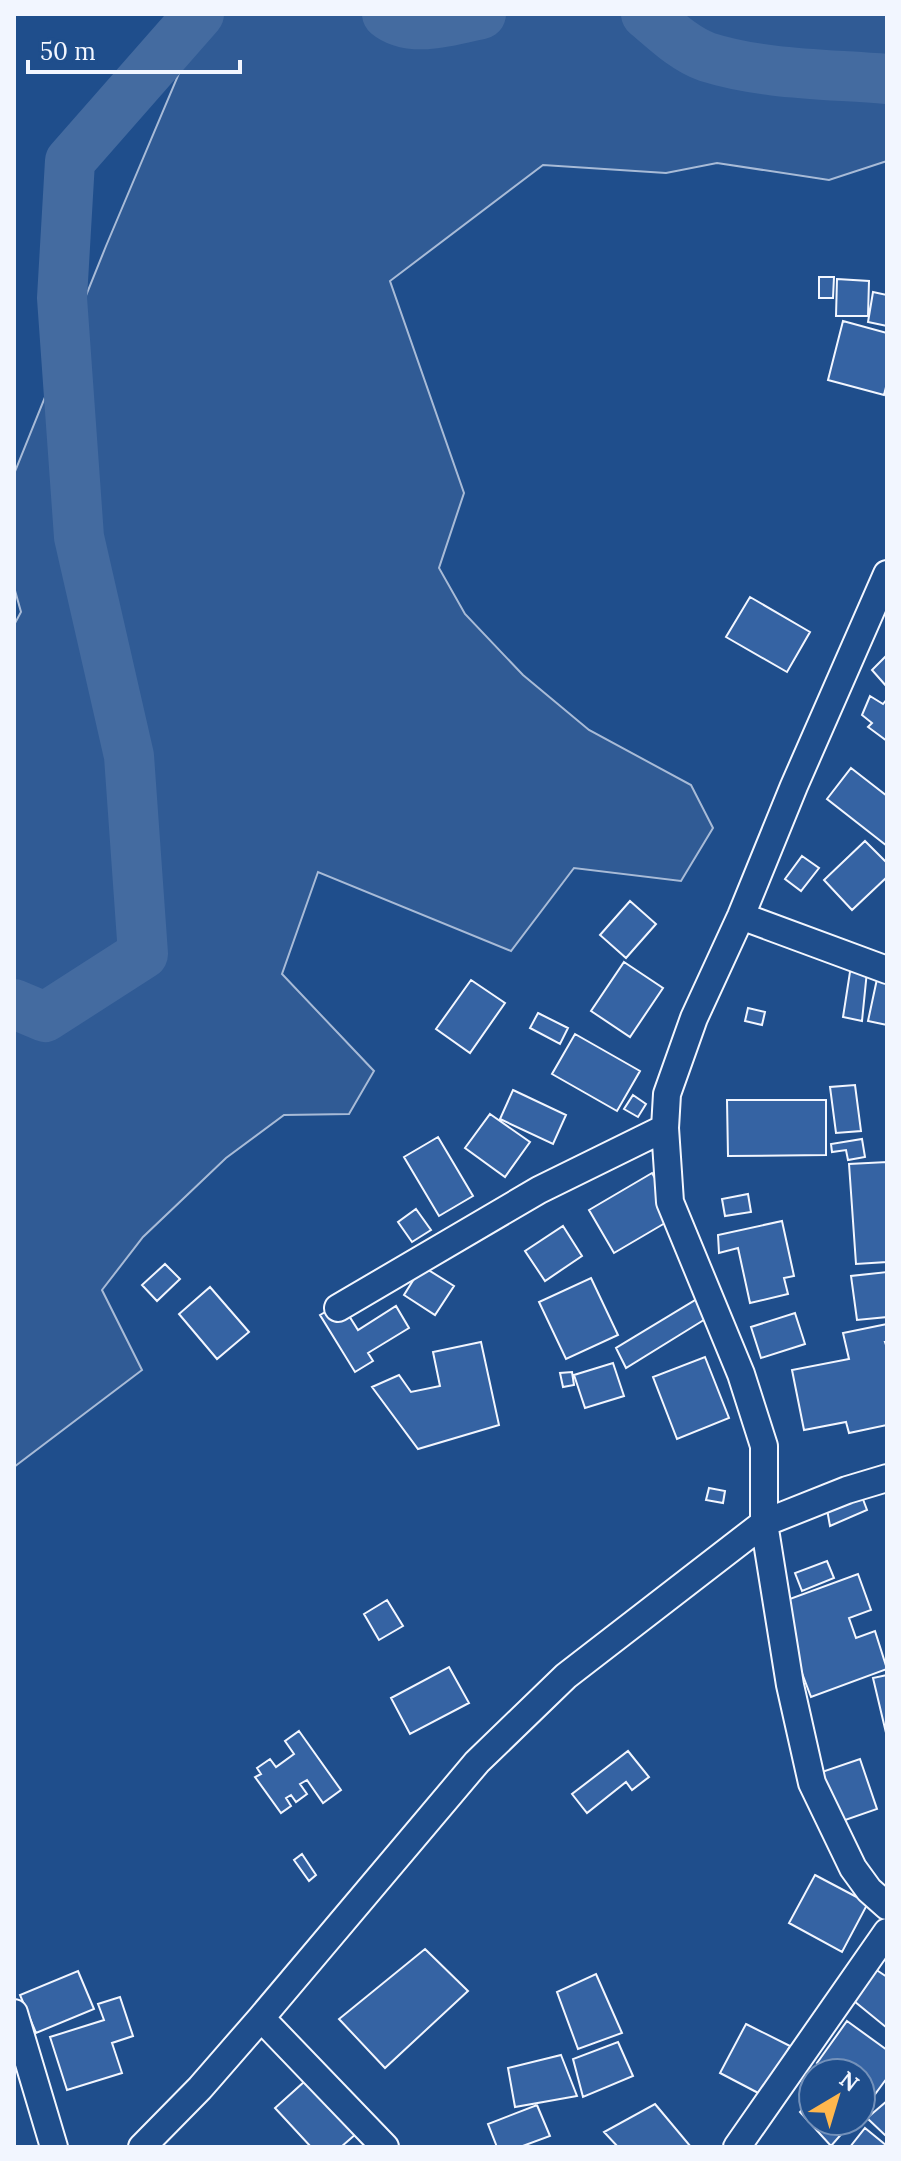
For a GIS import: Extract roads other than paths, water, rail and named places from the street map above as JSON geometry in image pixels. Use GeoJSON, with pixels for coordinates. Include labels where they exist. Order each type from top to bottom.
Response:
{"type":"FeatureCollection","features":[{"type":"Feature","properties":{"kind":"street"},"geometry":{"type":"LineString","coordinates":[[887,574],[685,1043],[667,1094],[665,1128],[670,1202],[741,1374],[764,1446],[764,1523],[790,1685],[812,1783],[853,1868],[869,1890],[887,1906]]}},
{"type":"Feature","properties":{"kind":"street"},"geometry":{"type":"LineString","coordinates":[[741,916],[887,970]]}},
{"type":"Feature","properties":{"kind":"street"},"geometry":{"type":"LineString","coordinates":[[338,1308],[539,1190],[665,1128]]}},
{"type":"Feature","properties":{"kind":"street"},"geometry":{"type":"LineString","coordinates":[[142,2147],[200,2088],[261,2018],[477,1762],[566,1676],[764,1523],[847,1490],[887,1478]]}},
{"type":"Feature","properties":{"kind":"street"},"geometry":{"type":"LineString","coordinates":[[737,2147],[887,1932]]}},
{"type":"Feature","properties":{"kind":"street"},"geometry":{"type":"LineString","coordinates":[[14,2013],[54,2147]]}},
{"type":"Feature","properties":{"kind":"street"},"geometry":{"type":"LineString","coordinates":[[261,2018],[385,2147]]}},
{"type":"Feature","properties":{"kind":"waterway"},"geometry":{"type":"LineString","coordinates":[[14,1004],[45,1017],[143,954],[129,756],[79,537],[62,298],[70,161],[199,14]]}},
{"type":"Feature","properties":{"kind":"waterway"},"geometry":{"type":"LineString","coordinates":[[387,14],[397,20],[420,24],[481,14]]}},
{"type":"Feature","properties":{"kind":"waterway"},"geometry":{"type":"LineString","coordinates":[[646,14],[690,49],[729,63],[796,73],[887,79]]}}]}
